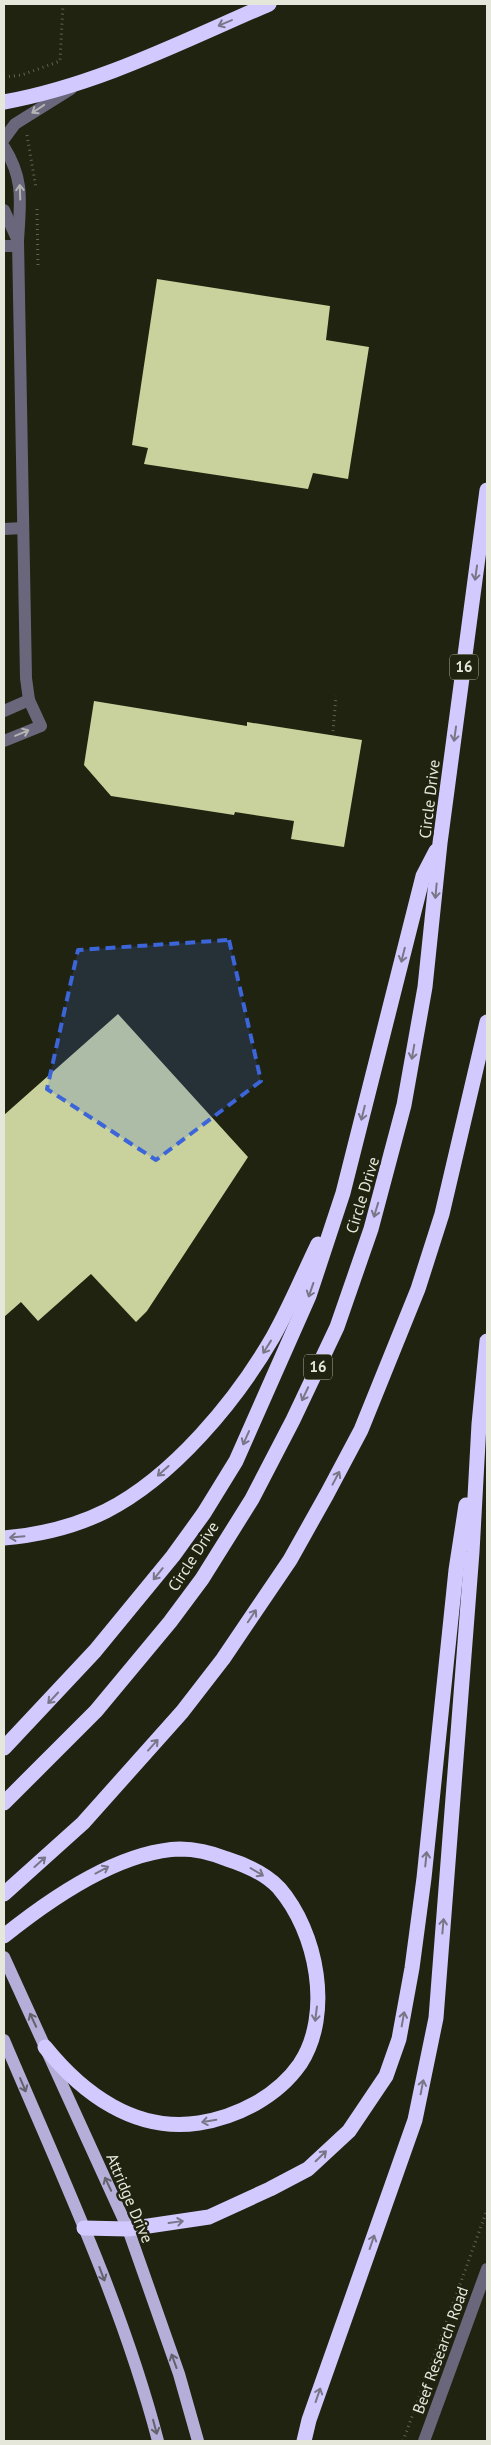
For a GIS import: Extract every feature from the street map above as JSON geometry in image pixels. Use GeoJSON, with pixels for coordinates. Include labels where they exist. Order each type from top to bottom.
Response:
{"type":"FeatureCollection","features":[{"type":"Feature","properties":{"kind":"highway"},"geometry":{"type":"LineString","coordinates":[[4,102],[77,85],[157,54],[270,4]]}},
{"type":"Feature","properties":{"kind":"highway","name":"Circle Drive"},"geometry":{"type":"LineString","coordinates":[[4,1803],[96,1711],[170,1622],[202,1578],[252,1499],[293,1420],[337,1327],[371,1230],[404,1105],[426,987],[440,843],[487,490]]}},
{"type":"Feature","properties":{"kind":"highway"},"geometry":{"type":"LineString","coordinates":[[4,1748],[95,1651],[173,1556],[204,1513],[236,1462],[309,1296],[343,1194],[423,876],[440,843]]}},
{"type":"Feature","properties":{"kind":"highway"},"geometry":{"type":"LineString","coordinates":[[4,1894],[82,1823],[182,1712],[224,1659],[290,1560],[318,1510],[361,1430],[418,1289],[442,1214],[487,1022]]}},
{"type":"Feature","properties":{"kind":"highway"},"geometry":{"type":"LineString","coordinates":[[4,1538],[49,1532],[105,1511],[140,1490],[178,1457],[222,1409],[274,1336],[343,1194]]}},
{"type":"Feature","properties":{"kind":"highway"},"geometry":{"type":"LineString","coordinates":[[304,2441],[415,2120],[436,2018],[472,1552],[479,1424],[487,1341]]}},
{"type":"Feature","properties":{"kind":"highway"},"geometry":{"type":"LineString","coordinates":[[84,2228],[128,2228],[210,2217],[308,2169],[349,2131],[386,2076],[399,2039],[412,1968],[424,1878],[456,1570],[479,1424]]}},
{"type":"Feature","properties":{"kind":"highway"},"geometry":{"type":"LineString","coordinates":[[4,1936],[106,1868],[157,1852],[181,1849],[207,1852],[258,1871],[278,1887],[292,1906],[303,1928],[315,1971],[318,1997],[316,2020],[310,2040],[301,2062],[288,2080],[265,2098],[239,2112],[216,2121],[192,2124],[171,2124],[146,2120],[98,2099],[64,2070],[45,2047]]}},
{"type":"Feature","properties":{"kind":"main road","name":"Attridge Drive"},"geometry":{"type":"LineString","coordinates":[[4,1957],[128,2228],[179,2374],[198,2441]]}},
{"type":"Feature","properties":{"kind":"main road"},"geometry":{"type":"LineString","coordinates":[[4,2040],[84,2228],[145,2392],[158,2441]]}},
{"type":"Feature","properties":{"kind":"street"},"geometry":{"type":"LineString","coordinates":[[4,139],[15,124],[77,85]]}},
{"type":"Feature","properties":{"kind":"street"},"geometry":{"type":"LineString","coordinates":[[4,147],[15,166],[19,178],[18,243],[26,678],[29,700],[41,726],[4,741]]}},
{"type":"Feature","properties":{"kind":"street"},"geometry":{"type":"LineString","coordinates":[[4,210],[18,243]]}},
{"type":"Feature","properties":{"kind":"street"},"geometry":{"type":"LineString","coordinates":[[4,246],[18,243]]}},
{"type":"Feature","properties":{"kind":"street"},"geometry":{"type":"LineString","coordinates":[[4,529],[23,528]]}},
{"type":"Feature","properties":{"kind":"street"},"geometry":{"type":"LineString","coordinates":[[4,711],[29,700]]}},
{"type":"Feature","properties":{"kind":"street","name":"Beef Research Road"},"geometry":{"type":"LineString","coordinates":[[424,2441],[487,2269]]}},
{"type":"Feature","properties":{"kind":"path"},"geometry":{"type":"LineString","coordinates":[[4,77],[22,75],[60,61],[63,4]]}},
{"type":"Feature","properties":{"kind":"path"},"geometry":{"type":"LineString","coordinates":[[333,731],[336,696]]}},
{"type":"Feature","properties":{"kind":"path"},"geometry":{"type":"LineString","coordinates":[[403,2441],[487,2210]]}},
{"type":"Feature","properties":{"kind":"path"},"geometry":{"type":"LineString","coordinates":[[414,2411],[432,2417]]}},
{"type":"Feature","properties":{"kind":"highlighted area"},"geometry":{"type":"Polygon","coordinates":[[[229,940],[261,1081],[156,1160],[47,1089],[78,950],[229,940]]]}},
{"type":"Feature","properties":{"kind":"building"},"geometry":{"type":"Polygon","coordinates":[[[157,279],[330,306],[326,340],[369,347],[348,479],[313,473],[308,489],[144,464],[148,448],[132,445],[157,279]]]}},
{"type":"Feature","properties":{"kind":"building"},"geometry":{"type":"Polygon","coordinates":[[[94,701],[247,726],[247,722],[362,740],[344,847],[291,839],[294,821],[235,812],[234,815],[111,796],[84,765],[94,701]]]}},
{"type":"Feature","properties":{"kind":"building"},"geometry":{"type":"Polygon","coordinates":[[[118,1014],[248,1157],[147,1311],[136,1322],[91,1274],[38,1321],[21,1302],[4,1317],[4,1115],[118,1014]]]}}]}
